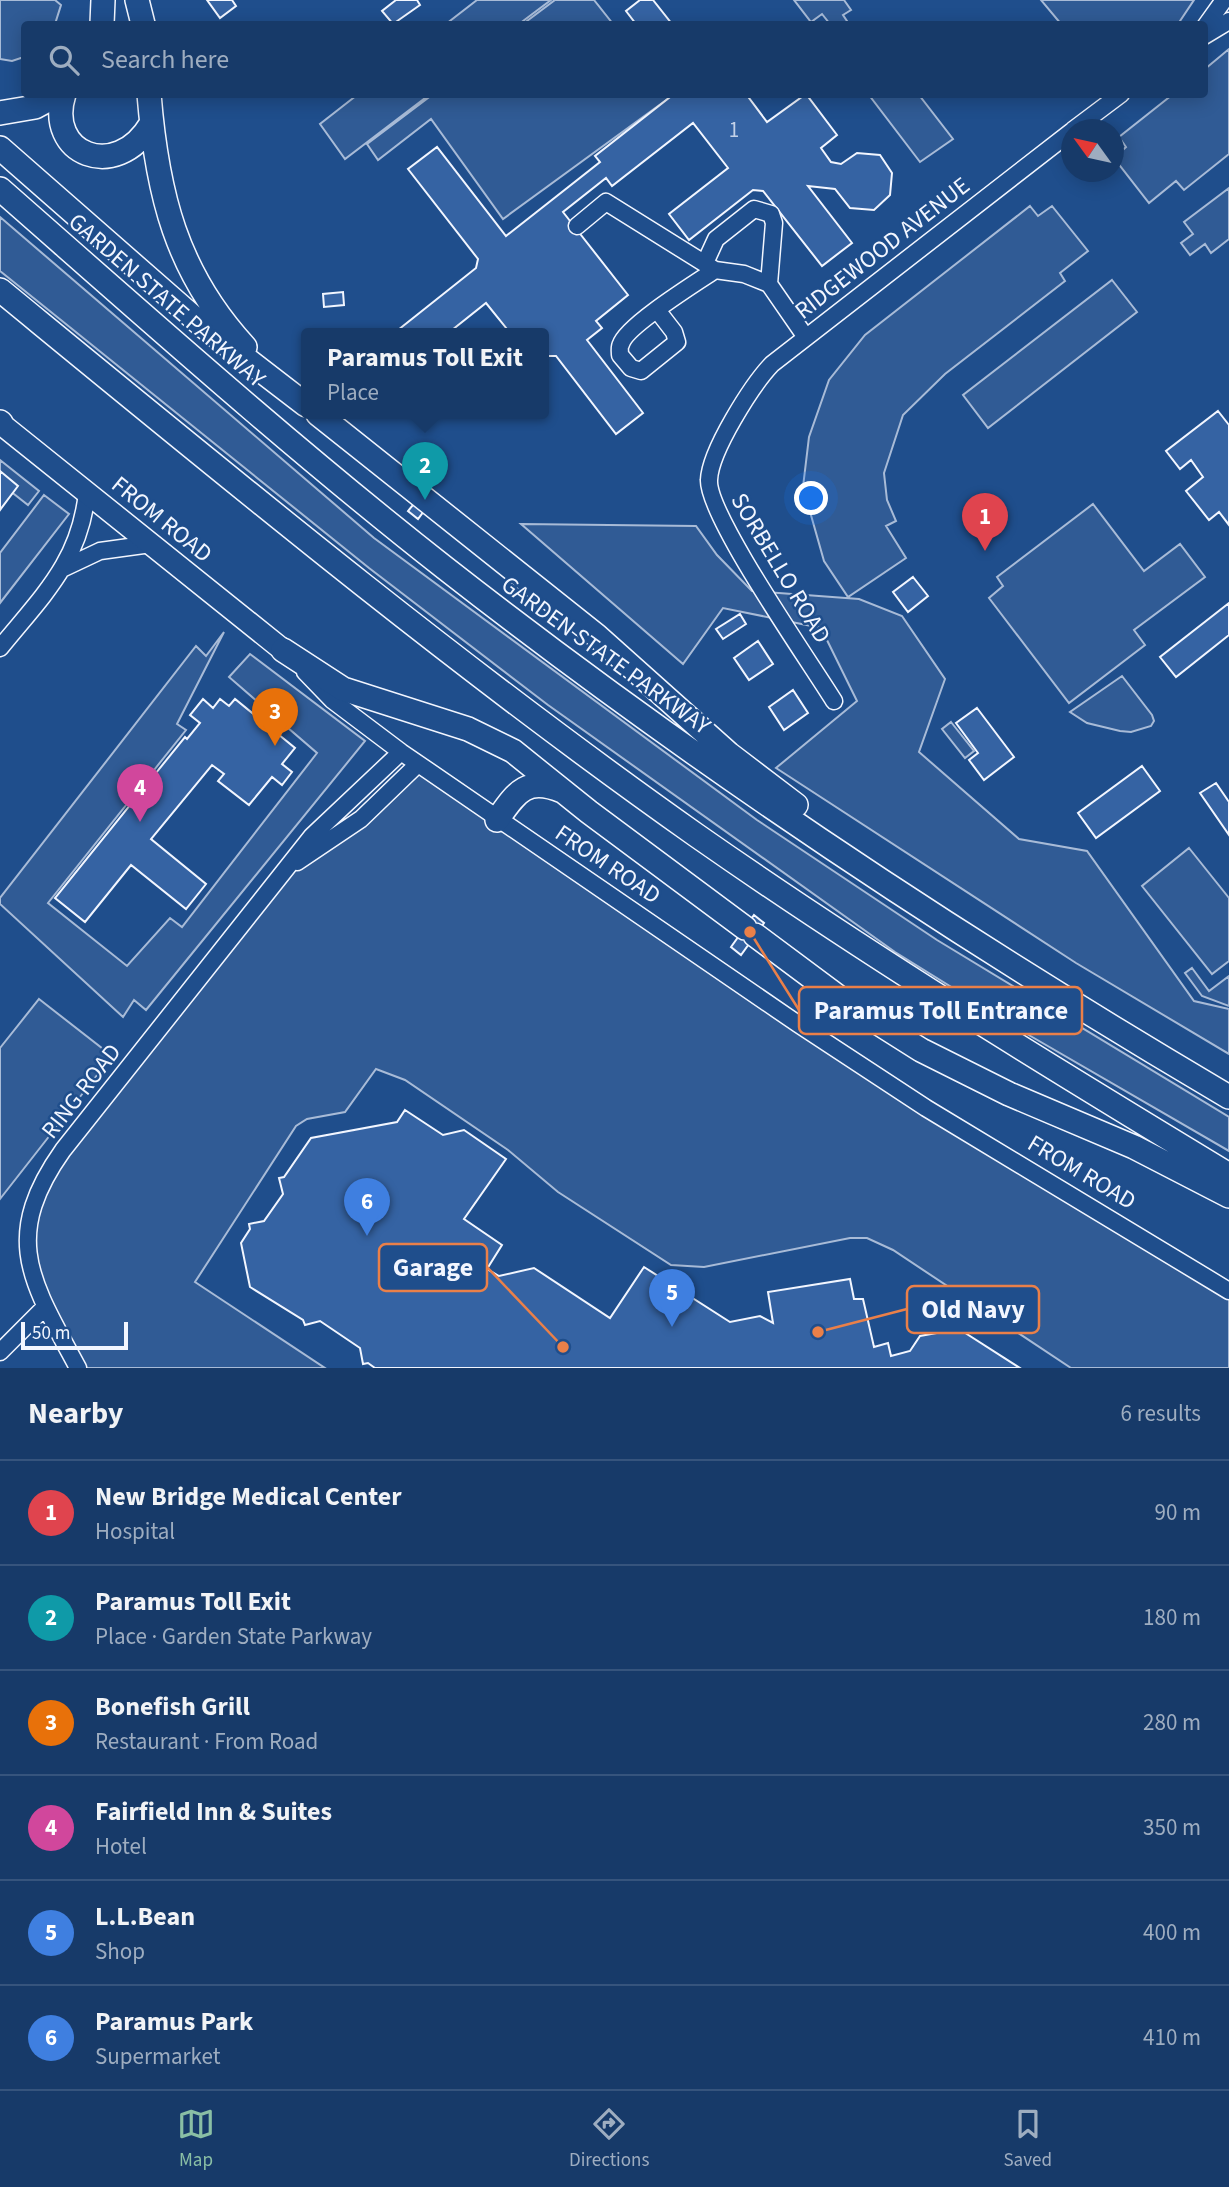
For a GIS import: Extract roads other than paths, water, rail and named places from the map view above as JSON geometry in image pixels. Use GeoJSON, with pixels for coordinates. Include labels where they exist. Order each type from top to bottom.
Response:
{"type":"FeatureCollection","features":[{"type":"Feature","properties":{"kind":"highway"},"geometry":{"type":"LineString","coordinates":[[102,21],[103,0]]}},
{"type":"Feature","properties":{"kind":"highway"},"geometry":{"type":"LineString","coordinates":[[137,0],[142,21]]}},
{"type":"Feature","properties":{"kind":"highway"},"geometry":{"type":"LineString","coordinates":[[0,113],[35,107],[53,98]]}},
{"type":"Feature","properties":{"kind":"highway"},"geometry":{"type":"LineString","coordinates":[[61,98],[63,126],[74,143],[89,155],[108,158],[125,153],[141,142],[151,124]]}},
{"type":"Feature","properties":{"kind":"highway"},"geometry":{"type":"LineString","coordinates":[[149,98],[165,206],[190,269],[225,323],[284,387]]}},
{"type":"Feature","properties":{"kind":"highway"},"geometry":{"type":"LineString","coordinates":[[0,148],[202,325],[301,401]]}},
{"type":"Feature","properties":{"kind":"highway","name":"GARDEN STATE PARKWAY"},"geometry":{"type":"LineString","coordinates":[[0,190],[267,423],[456,577],[695,753],[949,926],[1229,1097]]}},
{"type":"Feature","properties":{"kind":"highway"},"geometry":{"type":"LineString","coordinates":[[0,290],[384,604],[632,789],[761,879],[954,1007],[1229,1175]]}},
{"type":"Feature","properties":{"kind":"highway"},"geometry":{"type":"LineString","coordinates":[[324,419],[621,656],[751,772],[949,926]]}},
{"type":"Feature","properties":{"kind":"highway"},"geometry":{"type":"LineString","coordinates":[[283,650],[343,689],[491,739],[529,762],[565,792],[845,1002],[921,1050],[1010,1094],[1134,1147],[1229,1196]]}},
{"type":"Feature","properties":{"kind":"highway"},"geometry":{"type":"LineString","coordinates":[[497,820],[513,798],[529,786],[544,784],[565,792]]}},
{"type":"Feature","properties":{"kind":"main road","name":"FROM ROAD"},"geometry":{"type":"LineString","coordinates":[[0,423],[283,650]]}},
{"type":"Feature","properties":{"kind":"street"},"geometry":{"type":"LineString","coordinates":[[1208,22],[1214,0]]}},
{"type":"Feature","properties":{"kind":"street"},"geometry":{"type":"LineString","coordinates":[[1208,26],[1224,0]]}},
{"type":"Feature","properties":{"kind":"street"},"geometry":{"type":"LineString","coordinates":[[1208,28],[1229,21]]}},
{"type":"Feature","properties":{"kind":"street","name":"RIDGEWOOD AVENUE"},"geometry":{"type":"LineString","coordinates":[[1087,119],[1116,98]]}},
{"type":"Feature","properties":{"kind":"street","name":"RIDGEWOOD AVENUE"},"geometry":{"type":"LineString","coordinates":[[735,416],[754,384],[805,336],[1061,138]]}},
{"type":"Feature","properties":{"kind":"street"},"geometry":{"type":"LineString","coordinates":[[577,226],[606,202],[710,266],[744,274],[769,284],[805,336]]}},
{"type":"Feature","properties":{"kind":"street"},"geometry":{"type":"LineString","coordinates":[[657,310],[710,266],[716,239],[754,209],[771,214],[774,223],[769,284]]}},
{"type":"Feature","properties":{"kind":"street","name":"SORBELLO ROAD"},"geometry":{"type":"LineString","coordinates":[[735,416],[709,478],[711,497],[719,517],[834,701]]}},
{"type":"Feature","properties":{"kind":"street"},"geometry":{"type":"LineString","coordinates":[[0,648],[64,568],[83,527],[87,492]]}},
{"type":"Feature","properties":{"kind":"street"},"geometry":{"type":"LineString","coordinates":[[64,568],[100,551],[151,544]]}},
{"type":"Feature","properties":{"kind":"street","name":"FROM ROAD"},"geometry":{"type":"LineString","coordinates":[[283,650],[332,700],[497,820],[902,1093],[1229,1291]]}},
{"type":"Feature","properties":{"kind":"street","name":"RING ROAD"},"geometry":{"type":"LineString","coordinates":[[78,1368],[30,1273],[25,1244],[27,1216],[40,1181],[312,836],[401,752]]}},
{"type":"Feature","properties":{"kind":"street"},"geometry":{"type":"LineString","coordinates":[[284,871],[360,819],[418,764]]}},
{"type":"Feature","properties":{"kind":"street"},"geometry":{"type":"LineString","coordinates":[[0,1352],[45,1307]]}},
{"type":"Feature","properties":{"kind":"place","name":"Paramus Toll Exit"},"geometry":{"type":"Point","coordinates":[425,500]}},
{"type":"Feature","properties":{"kind":"place","name":"New Bridge Medical Center"},"geometry":{"type":"Point","coordinates":[985,551]}},
{"type":"Feature","properties":{"kind":"place","name":"Bonefish Grill"},"geometry":{"type":"Point","coordinates":[275,746]}},
{"type":"Feature","properties":{"kind":"place","name":"Fairfield Inn & Suites"},"geometry":{"type":"Point","coordinates":[140,822]}},
{"type":"Feature","properties":{"kind":"place","name":"Paramus Toll Entrance"},"geometry":{"type":"Point","coordinates":[750,932]}},
{"type":"Feature","properties":{"kind":"place","name":"Paramus Park"},"geometry":{"type":"Point","coordinates":[367,1236]}},
{"type":"Feature","properties":{"kind":"place","name":"L.L.Bean"},"geometry":{"type":"Point","coordinates":[672,1327]}},
{"type":"Feature","properties":{"kind":"place","name":"Old Navy"},"geometry":{"type":"Point","coordinates":[818,1332]}},
{"type":"Feature","properties":{"kind":"place","name":"Garage"},"geometry":{"type":"Point","coordinates":[563,1347]}}]}
